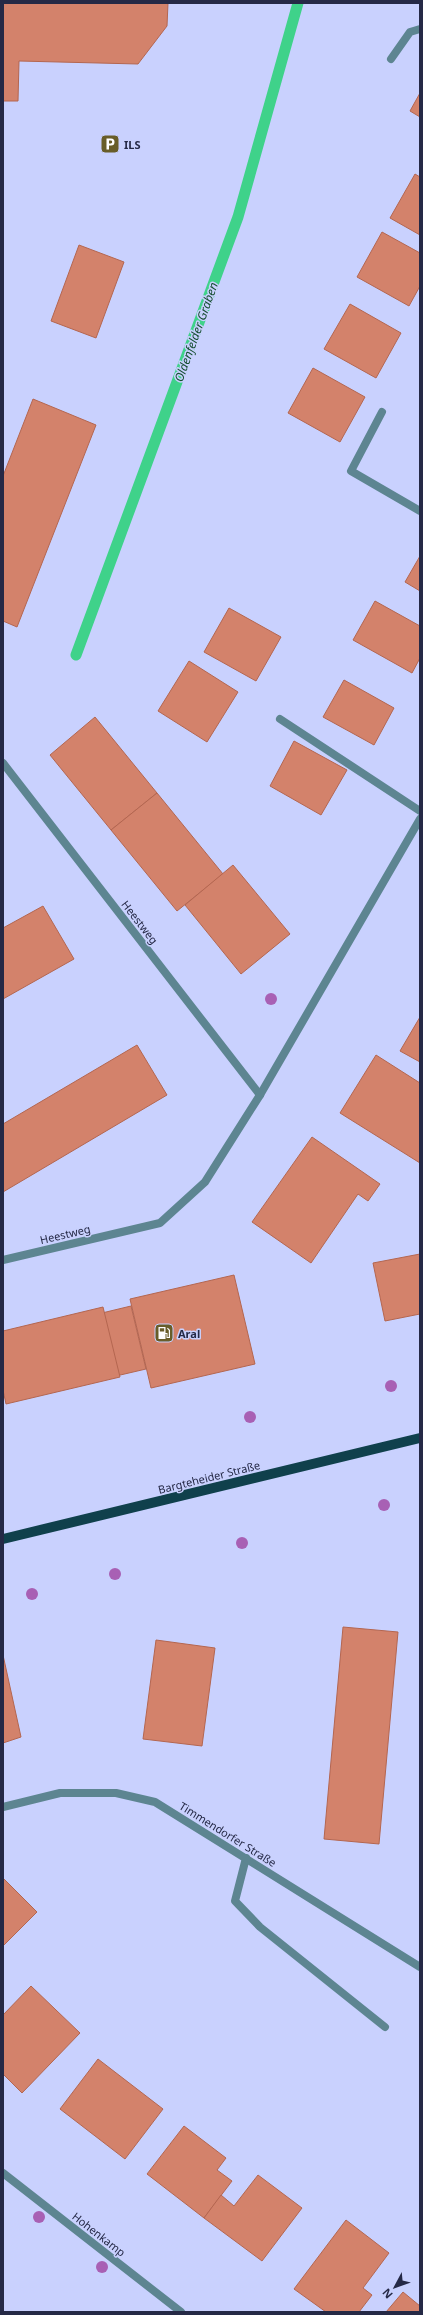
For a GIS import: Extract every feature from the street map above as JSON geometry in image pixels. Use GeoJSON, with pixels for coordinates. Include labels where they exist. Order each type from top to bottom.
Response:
{"type":"FeatureCollection","features":[{"type":"Feature","properties":{"kind":"main road","name":"Bargteheider Straße"},"geometry":{"type":"LineString","coordinates":[[3,1539],[420,1438]]}},
{"type":"Feature","properties":{"kind":"street"},"geometry":{"type":"LineString","coordinates":[[391,59],[410,32],[420,29]]}},
{"type":"Feature","properties":{"kind":"street"},"geometry":{"type":"LineString","coordinates":[[382,412],[351,471],[420,511]]}},
{"type":"Feature","properties":{"kind":"street"},"geometry":{"type":"LineString","coordinates":[[280,719],[420,811]]}},
{"type":"Feature","properties":{"kind":"street","name":"Heestweg"},"geometry":{"type":"LineString","coordinates":[[3,762],[260,1095]]}},
{"type":"Feature","properties":{"kind":"street","name":"Heestweg"},"geometry":{"type":"LineString","coordinates":[[3,1260],[160,1223],[206,1182],[260,1095],[420,819]]}},
{"type":"Feature","properties":{"kind":"street","name":"Timmendorfer Straße"},"geometry":{"type":"LineString","coordinates":[[3,1807],[60,1793],[124,1795],[155,1802],[420,1967]]}},
{"type":"Feature","properties":{"kind":"street"},"geometry":{"type":"LineString","coordinates":[[246,1858],[235,1902],[265,1932],[385,2027]]}},
{"type":"Feature","properties":{"kind":"street","name":"Hohenkamp"},"geometry":{"type":"LineString","coordinates":[[3,2174],[181,2312]]}},
{"type":"Feature","properties":{"kind":"building"},"geometry":{"type":"Polygon","coordinates":[[[3,3],[168,3],[167,26],[138,64],[19,61],[18,101],[3,101],[3,3]]]}},
{"type":"Feature","properties":{"kind":"building"},"geometry":{"type":"Polygon","coordinates":[[[420,93],[420,117],[410,111],[420,93]]]}},
{"type":"Feature","properties":{"kind":"building"},"geometry":{"type":"Polygon","coordinates":[[[415,174],[420,177],[420,235],[390,218],[415,174]]]}},
{"type":"Feature","properties":{"kind":"building"},"geometry":{"type":"Polygon","coordinates":[[[382,232],[420,253],[420,286],[409,306],[357,277],[382,232]]]}},
{"type":"Feature","properties":{"kind":"building"},"geometry":{"type":"Polygon","coordinates":[[[79,245],[124,262],[96,338],[51,321],[79,245]]]}},
{"type":"Feature","properties":{"kind":"building"},"geometry":{"type":"Polygon","coordinates":[[[350,304],[401,333],[376,378],[324,349],[350,304]]]}},
{"type":"Feature","properties":{"kind":"building"},"geometry":{"type":"Polygon","coordinates":[[[313,368],[365,397],[340,442],[288,413],[313,368]]]}},
{"type":"Feature","properties":{"kind":"building"},"geometry":{"type":"Polygon","coordinates":[[[33,399],[96,425],[17,627],[3,621],[3,476],[33,399]]]}},
{"type":"Feature","properties":{"kind":"building"},"geometry":{"type":"Polygon","coordinates":[[[420,556],[420,591],[405,582],[420,556]]]}},
{"type":"Feature","properties":{"kind":"building"},"geometry":{"type":"Polygon","coordinates":[[[375,601],[420,626],[420,658],[412,673],[353,640],[375,601]]]}},
{"type":"Feature","properties":{"kind":"building"},"geometry":{"type":"Polygon","coordinates":[[[229,608],[281,637],[256,681],[204,652],[229,608]]]}},
{"type":"Feature","properties":{"kind":"building"},"geometry":{"type":"Polygon","coordinates":[[[189,661],[238,692],[207,742],[158,711],[189,661]]]}},
{"type":"Feature","properties":{"kind":"building"},"geometry":{"type":"Polygon","coordinates":[[[344,680],[394,708],[374,745],[323,717],[344,680]]]}},
{"type":"Feature","properties":{"kind":"building"},"geometry":{"type":"Polygon","coordinates":[[[95,717],[157,793],[111,830],[50,755],[95,717]]]}},
{"type":"Feature","properties":{"kind":"building"},"geometry":{"type":"Polygon","coordinates":[[[294,741],[347,770],[321,815],[270,786],[294,741]]]}},
{"type":"Feature","properties":{"kind":"building"},"geometry":{"type":"Polygon","coordinates":[[[157,793],[223,874],[177,911],[111,830],[157,793]]]}},
{"type":"Feature","properties":{"kind":"building"},"geometry":{"type":"Polygon","coordinates":[[[233,865],[290,934],[241,974],[185,905],[233,865]]]}},
{"type":"Feature","properties":{"kind":"building"},"geometry":{"type":"Polygon","coordinates":[[[43,906],[74,959],[3,999],[3,928],[43,906]]]}},
{"type":"Feature","properties":{"kind":"building"},"geometry":{"type":"Polygon","coordinates":[[[420,1017],[420,1062],[400,1051],[420,1017]]]}},
{"type":"Feature","properties":{"kind":"building"},"geometry":{"type":"Polygon","coordinates":[[[137,1045],[167,1095],[3,1192],[3,1124],[137,1045]]]}},
{"type":"Feature","properties":{"kind":"building"},"geometry":{"type":"Polygon","coordinates":[[[376,1055],[420,1083],[420,1163],[340,1113],[376,1055]]]}},
{"type":"Feature","properties":{"kind":"building"},"geometry":{"type":"Polygon","coordinates":[[[312,1137],[380,1184],[368,1201],[358,1194],[311,1263],[252,1222],[312,1137]]]}},
{"type":"Feature","properties":{"kind":"building"},"geometry":{"type":"Polygon","coordinates":[[[420,1254],[420,1314],[385,1321],[373,1263],[420,1254]]]}},
{"type":"Feature","properties":{"kind":"building"},"geometry":{"type":"Polygon","coordinates":[[[234,1275],[255,1364],[151,1388],[130,1299],[234,1275]]]}},
{"type":"Feature","properties":{"kind":"building"},"geometry":{"type":"Polygon","coordinates":[[[131,1306],[146,1369],[116,1376],[102,1313],[131,1306]]]}},
{"type":"Feature","properties":{"kind":"building"},"geometry":{"type":"Polygon","coordinates":[[[103,1307],[120,1377],[6,1404],[3,1390],[3,1331],[103,1307]]]}},
{"type":"Feature","properties":{"kind":"building"},"geometry":{"type":"Polygon","coordinates":[[[343,1627],[398,1632],[379,1844],[324,1839],[343,1627]]]}},
{"type":"Feature","properties":{"kind":"building"},"geometry":{"type":"Polygon","coordinates":[[[156,1640],[215,1648],[202,1746],[143,1739],[156,1640]]]}},
{"type":"Feature","properties":{"kind":"building"},"geometry":{"type":"Polygon","coordinates":[[[3,1655],[21,1737],[3,1743],[3,1655]]]}},
{"type":"Feature","properties":{"kind":"building"},"geometry":{"type":"Polygon","coordinates":[[[3,1878],[37,1912],[3,1946],[3,1878]]]}},
{"type":"Feature","properties":{"kind":"building"},"geometry":{"type":"Polygon","coordinates":[[[31,1986],[80,2033],[22,2093],[3,2074],[3,2015],[31,1986]]]}},
{"type":"Feature","properties":{"kind":"building"},"geometry":{"type":"Polygon","coordinates":[[[98,2059],[163,2109],[125,2159],[60,2109],[98,2059]]]}},
{"type":"Feature","properties":{"kind":"building"},"geometry":{"type":"Polygon","coordinates":[[[184,2126],[226,2158],[217,2170],[232,2181],[204,2218],[147,2174],[184,2126]]]}},
{"type":"Feature","properties":{"kind":"building"},"geometry":{"type":"Polygon","coordinates":[[[258,2175],[302,2208],[262,2261],[204,2218],[221,2195],[234,2206],[258,2175]]]}},
{"type":"Feature","properties":{"kind":"building"},"geometry":{"type":"Polygon","coordinates":[[[346,2220],[389,2253],[363,2288],[372,2295],[359,2312],[326,2312],[294,2289],[346,2220]]]}},
{"type":"Feature","properties":{"kind":"building"},"geometry":{"type":"Polygon","coordinates":[[[403,2292],[420,2306],[420,2312],[386,2312],[403,2292]]]}},
{"type":"Feature","properties":{"kind":"waterway","name":"Oldenfelder Graben"},"geometry":{"type":"LineString","coordinates":[[76,655],[238,217],[298,3]]}},
{"type":"Feature","properties":{"kind":"place","name":"ILS"},"geometry":{"type":"Point","coordinates":[110,144]}},
{"type":"Feature","properties":{"kind":"place","name":"Aral"},"geometry":{"type":"Point","coordinates":[164,1333]}}]}
